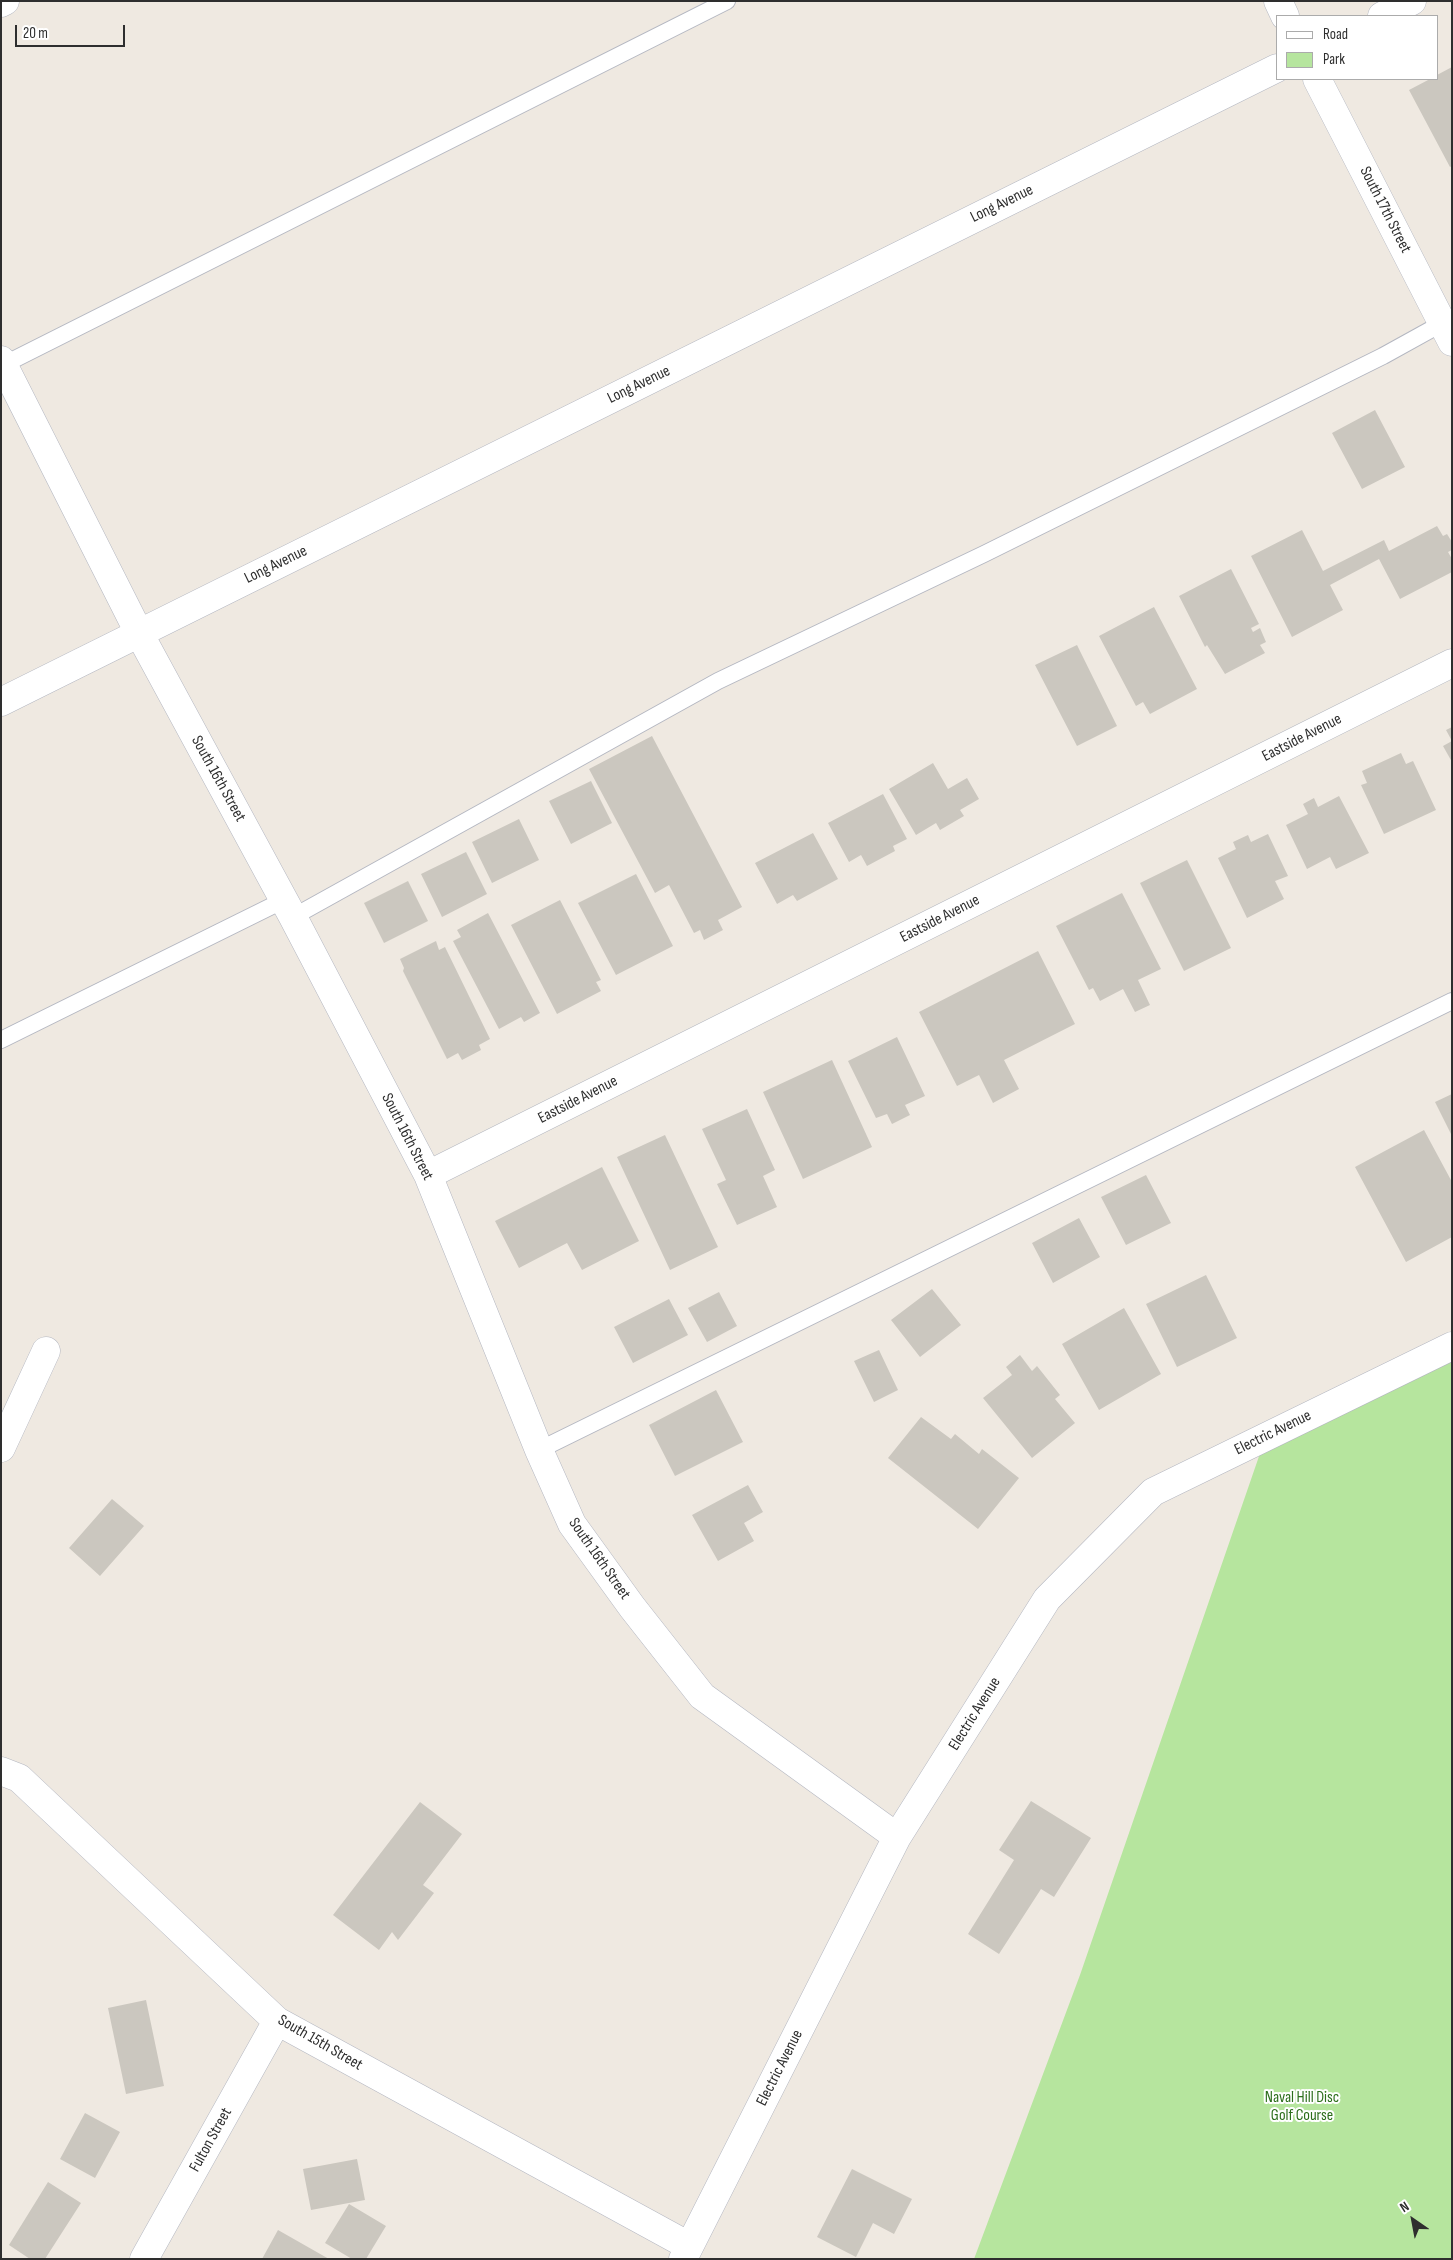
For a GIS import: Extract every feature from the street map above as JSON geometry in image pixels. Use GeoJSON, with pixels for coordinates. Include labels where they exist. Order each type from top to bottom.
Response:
{"type":"FeatureCollection","features":[{"type":"Feature","properties":{"kind":"street"},"geometry":{"type":"LineString","coordinates":[[1,3],[5,1]]}},
{"type":"Feature","properties":{"kind":"street"},"geometry":{"type":"LineString","coordinates":[[1278,1],[1285,15]]}},
{"type":"Feature","properties":{"kind":"street"},"geometry":{"type":"LineString","coordinates":[[1384,15],[1412,1]]}},
{"type":"Feature","properties":{"kind":"street","name":"Long Avenue"},"geometry":{"type":"LineString","coordinates":[[1,702],[1276,68]]}},
{"type":"Feature","properties":{"kind":"street","name":"South 17th Street"},"geometry":{"type":"LineString","coordinates":[[1318,80],[1449,327]]}},
{"type":"Feature","properties":{"kind":"street","name":"South 16th Street"},"geometry":{"type":"LineString","coordinates":[[2,363],[139,634],[289,909],[428,1175],[539,1450],[572,1524],[632,1608],[702,1696],[897,1837]]}},
{"type":"Feature","properties":{"kind":"street","name":"Eastside Avenue"},"geometry":{"type":"LineString","coordinates":[[428,1175],[1452,663]]}},
{"type":"Feature","properties":{"kind":"street","name":"Electric Avenue"},"geometry":{"type":"LineString","coordinates":[[686,2253],[897,1837],[1047,1599],[1153,1492],[1452,1346]]}},
{"type":"Feature","properties":{"kind":"street"},"geometry":{"type":"LineString","coordinates":[[1,1448],[46,1351]]}},
{"type":"Feature","properties":{"kind":"street","name":"South 15th Street"},"geometry":{"type":"LineString","coordinates":[[1,1771],[19,1778],[277,2021],[686,2253]]}},
{"type":"Feature","properties":{"kind":"street","name":"Fulton Street"},"geometry":{"type":"LineString","coordinates":[[144,2259],[277,2021]]}},
{"type":"Feature","properties":{"kind":"lane"},"geometry":{"type":"LineString","coordinates":[[2,363],[727,1]]}},
{"type":"Feature","properties":{"kind":"lane"},"geometry":{"type":"LineString","coordinates":[[1,1040],[289,909],[718,680],[992,550],[1374,360],[1449,327]]}},
{"type":"Feature","properties":{"kind":"lane"},"geometry":{"type":"LineString","coordinates":[[539,1450],[1452,1001]]}},
{"type":"Feature","properties":{"kind":"green space","name":"Naval Hill Disc Golf Course"},"geometry":{"type":"Polygon","coordinates":[[[1452,1346],[1452,2259],[974,2259],[1080,1975],[1266,1436],[1452,1346]]]}},
{"type":"Feature","properties":{"kind":"building"},"geometry":{"type":"Polygon","coordinates":[[[1452,67],[1452,166],[1450,167],[1409,90],[1428,80],[1438,80],[1438,74],[1452,67]]]}},
{"type":"Feature","properties":{"kind":"building"},"geometry":{"type":"Polygon","coordinates":[[[1375,410],[1405,467],[1362,489],[1332,433],[1375,410]]]}},
{"type":"Feature","properties":{"kind":"building"},"geometry":{"type":"Polygon","coordinates":[[[1437,526],[1443,536],[1447,534],[1452,542],[1452,550],[1448,552],[1452,559],[1452,572],[1400,599],[1379,559],[1330,585],[1343,610],[1292,637],[1251,556],[1302,530],[1323,571],[1384,540],[1389,551],[1437,526]]]}},
{"type":"Feature","properties":{"kind":"building"},"geometry":{"type":"Polygon","coordinates":[[[1231,569],[1259,624],[1251,628],[1253,632],[1260,628],[1266,642],[1260,645],[1265,653],[1225,674],[1207,645],[1205,647],[1179,596],[1231,569]]]}},
{"type":"Feature","properties":{"kind":"building"},"geometry":{"type":"Polygon","coordinates":[[[1154,607],[1197,689],[1150,714],[1143,702],[1136,706],[1099,636],[1154,607]]]}},
{"type":"Feature","properties":{"kind":"building"},"geometry":{"type":"Polygon","coordinates":[[[1077,645],[1117,726],[1077,746],[1035,665],[1077,645]]]}},
{"type":"Feature","properties":{"kind":"building"},"geometry":{"type":"Polygon","coordinates":[[[1452,727],[1452,741],[1446,730],[1452,727]]]}},
{"type":"Feature","properties":{"kind":"building"},"geometry":{"type":"Polygon","coordinates":[[[652,736],[742,907],[718,920],[723,930],[704,940],[700,930],[694,933],[669,885],[655,893],[589,769],[652,736]]]}},
{"type":"Feature","properties":{"kind":"building"},"geometry":{"type":"Polygon","coordinates":[[[1452,741],[1452,762],[1443,746],[1452,741]]]}},
{"type":"Feature","properties":{"kind":"building"},"geometry":{"type":"Polygon","coordinates":[[[1401,753],[1406,764],[1413,761],[1436,810],[1384,834],[1361,785],[1367,783],[1362,771],[1401,753]]]}},
{"type":"Feature","properties":{"kind":"building"},"geometry":{"type":"Polygon","coordinates":[[[933,763],[948,789],[967,778],[979,799],[960,810],[964,816],[940,830],[936,823],[916,835],[889,789],[933,763]]]}},
{"type":"Feature","properties":{"kind":"building"},"geometry":{"type":"Polygon","coordinates":[[[591,781],[612,823],[571,844],[549,801],[591,781]]]}},
{"type":"Feature","properties":{"kind":"building"},"geometry":{"type":"Polygon","coordinates":[[[883,794],[907,839],[893,846],[895,851],[867,866],[861,855],[849,862],[828,823],[883,794]]]}},
{"type":"Feature","properties":{"kind":"building"},"geometry":{"type":"Polygon","coordinates":[[[1339,796],[1369,853],[1336,869],[1330,857],[1307,869],[1286,825],[1308,814],[1303,804],[1314,798],[1318,807],[1339,796]]]}},
{"type":"Feature","properties":{"kind":"building"},"geometry":{"type":"Polygon","coordinates":[[[519,819],[539,860],[492,883],[472,842],[519,819]]]}},
{"type":"Feature","properties":{"kind":"building"},"geometry":{"type":"Polygon","coordinates":[[[813,833],[838,879],[797,901],[793,895],[777,904],[755,863],[813,833]]]}},
{"type":"Feature","properties":{"kind":"building"},"geometry":{"type":"Polygon","coordinates":[[[1268,834],[1288,876],[1275,881],[1284,899],[1247,918],[1218,858],[1236,849],[1233,842],[1248,835],[1251,842],[1268,834]]]}},
{"type":"Feature","properties":{"kind":"building"},"geometry":{"type":"Polygon","coordinates":[[[466,852],[487,894],[442,917],[421,874],[466,852]]]}},
{"type":"Feature","properties":{"kind":"building"},"geometry":{"type":"Polygon","coordinates":[[[1187,860],[1231,948],[1184,971],[1140,883],[1187,860]]]}},
{"type":"Feature","properties":{"kind":"building"},"geometry":{"type":"Polygon","coordinates":[[[636,874],[673,946],[616,975],[578,903],[636,874]]]}},
{"type":"Feature","properties":{"kind":"building"},"geometry":{"type":"Polygon","coordinates":[[[408,881],[428,921],[384,943],[364,903],[408,881]]]}},
{"type":"Feature","properties":{"kind":"building"},"geometry":{"type":"Polygon","coordinates":[[[1122,893],[1161,969],[1138,980],[1150,1005],[1135,1012],[1123,989],[1100,1001],[1093,988],[1089,990],[1056,926],[1122,893]]]}},
{"type":"Feature","properties":{"kind":"building"},"geometry":{"type":"Polygon","coordinates":[[[560,900],[601,980],[596,982],[601,991],[557,1014],[511,925],[560,900]]]}},
{"type":"Feature","properties":{"kind":"building"},"geometry":{"type":"Polygon","coordinates":[[[488,913],[540,1013],[524,1022],[521,1017],[499,1029],[453,941],[461,937],[457,930],[488,913]]]}},
{"type":"Feature","properties":{"kind":"building"},"geometry":{"type":"Polygon","coordinates":[[[436,941],[439,950],[445,947],[490,1039],[479,1045],[481,1050],[462,1060],[458,1053],[447,1059],[403,971],[404,968],[400,959],[436,941]]]}},
{"type":"Feature","properties":{"kind":"building"},"geometry":{"type":"Polygon","coordinates":[[[1038,951],[1075,1024],[1004,1060],[1019,1089],[993,1103],[979,1075],[957,1086],[919,1012],[1038,951]]]}},
{"type":"Feature","properties":{"kind":"building"},"geometry":{"type":"Polygon","coordinates":[[[897,1037],[925,1096],[905,1105],[910,1115],[892,1124],[887,1114],[876,1118],[848,1061],[897,1037]]]}},
{"type":"Feature","properties":{"kind":"building"},"geometry":{"type":"Polygon","coordinates":[[[832,1060],[872,1147],[803,1179],[763,1092],[832,1060]]]}},
{"type":"Feature","properties":{"kind":"building"},"geometry":{"type":"Polygon","coordinates":[[[1452,1094],[1452,1136],[1435,1102],[1452,1094]]]}},
{"type":"Feature","properties":{"kind":"building"},"geometry":{"type":"Polygon","coordinates":[[[747,1109],[775,1170],[763,1176],[777,1207],[737,1225],[717,1184],[726,1180],[702,1129],[747,1109]]]}},
{"type":"Feature","properties":{"kind":"building"},"geometry":{"type":"Polygon","coordinates":[[[1424,1130],[1452,1182],[1452,1237],[1406,1262],[1355,1167],[1424,1130]]]}},
{"type":"Feature","properties":{"kind":"building"},"geometry":{"type":"Polygon","coordinates":[[[665,1135],[718,1247],[670,1270],[617,1157],[665,1135]]]}},
{"type":"Feature","properties":{"kind":"building"},"geometry":{"type":"Polygon","coordinates":[[[602,1167],[639,1241],[582,1270],[567,1243],[519,1268],[495,1221],[602,1167]]]}},
{"type":"Feature","properties":{"kind":"building"},"geometry":{"type":"Polygon","coordinates":[[[1146,1175],[1171,1223],[1126,1245],[1101,1197],[1146,1175]]]}},
{"type":"Feature","properties":{"kind":"building"},"geometry":{"type":"Polygon","coordinates":[[[1079,1218],[1100,1257],[1053,1283],[1032,1243],[1079,1218]]]}},
{"type":"Feature","properties":{"kind":"building"},"geometry":{"type":"Polygon","coordinates":[[[1206,1275],[1237,1338],[1177,1367],[1146,1304],[1206,1275]]]}},
{"type":"Feature","properties":{"kind":"building"},"geometry":{"type":"Polygon","coordinates":[[[932,1289],[961,1325],[920,1357],[891,1320],[932,1289]]]}},
{"type":"Feature","properties":{"kind":"building"},"geometry":{"type":"Polygon","coordinates":[[[719,1292],[737,1326],[707,1342],[688,1308],[719,1292]]]}},
{"type":"Feature","properties":{"kind":"building"},"geometry":{"type":"Polygon","coordinates":[[[669,1299],[688,1335],[633,1363],[614,1327],[669,1299]]]}},
{"type":"Feature","properties":{"kind":"building"},"geometry":{"type":"Polygon","coordinates":[[[1124,1308],[1161,1374],[1099,1410],[1062,1344],[1124,1308]]]}},
{"type":"Feature","properties":{"kind":"building"},"geometry":{"type":"Polygon","coordinates":[[[879,1350],[898,1390],[874,1402],[854,1361],[879,1350]]]}},
{"type":"Feature","properties":{"kind":"building"},"geometry":{"type":"Polygon","coordinates":[[[1020,1355],[1032,1371],[1037,1366],[1060,1395],[1055,1399],[1075,1423],[1032,1458],[983,1398],[1012,1375],[1006,1367],[1020,1355]]]}},
{"type":"Feature","properties":{"kind":"building"},"geometry":{"type":"Polygon","coordinates":[[[716,1390],[743,1442],[675,1476],[649,1425],[716,1390]]]}},
{"type":"Feature","properties":{"kind":"building"},"geometry":{"type":"Polygon","coordinates":[[[921,1417],[951,1439],[955,1434],[979,1454],[982,1449],[1019,1478],[978,1529],[888,1458],[921,1417]]]}},
{"type":"Feature","properties":{"kind":"building"},"geometry":{"type":"Polygon","coordinates":[[[748,1485],[763,1512],[744,1523],[754,1541],[718,1561],[692,1515],[748,1485]]]}},
{"type":"Feature","properties":{"kind":"building"},"geometry":{"type":"Polygon","coordinates":[[[112,1499],[144,1526],[100,1576],[69,1548],[112,1499]]]}},
{"type":"Feature","properties":{"kind":"building"},"geometry":{"type":"Polygon","coordinates":[[[1031,1801],[1091,1838],[1054,1897],[1041,1889],[999,1954],[968,1934],[1014,1860],[999,1850],[1031,1801]]]}},
{"type":"Feature","properties":{"kind":"building"},"geometry":{"type":"Polygon","coordinates":[[[420,1802],[462,1834],[423,1885],[434,1893],[398,1940],[392,1932],[379,1950],[333,1915],[420,1802]]]}},
{"type":"Feature","properties":{"kind":"building"},"geometry":{"type":"Polygon","coordinates":[[[146,2000],[164,2086],[126,2094],[108,2008],[146,2000]]]}},
{"type":"Feature","properties":{"kind":"building"},"geometry":{"type":"Polygon","coordinates":[[[85,2113],[120,2132],[95,2178],[60,2159],[85,2113]]]}},
{"type":"Feature","properties":{"kind":"building"},"geometry":{"type":"Polygon","coordinates":[[[357,2159],[365,2200],[311,2210],[303,2169],[357,2159]]]}},
{"type":"Feature","properties":{"kind":"building"},"geometry":{"type":"Polygon","coordinates":[[[852,2169],[912,2199],[894,2234],[873,2223],[856,2257],[817,2237],[852,2169]]]}},
{"type":"Feature","properties":{"kind":"building"},"geometry":{"type":"Polygon","coordinates":[[[48,2182],[81,2203],[45,2259],[30,2259],[9,2245],[48,2182]]]}},
{"type":"Feature","properties":{"kind":"building"},"geometry":{"type":"Polygon","coordinates":[[[349,2204],[386,2226],[366,2259],[352,2259],[325,2243],[349,2204]]]}},
{"type":"Feature","properties":{"kind":"building"},"geometry":{"type":"Polygon","coordinates":[[[278,2230],[329,2259],[262,2259],[278,2230]]]}}]}
